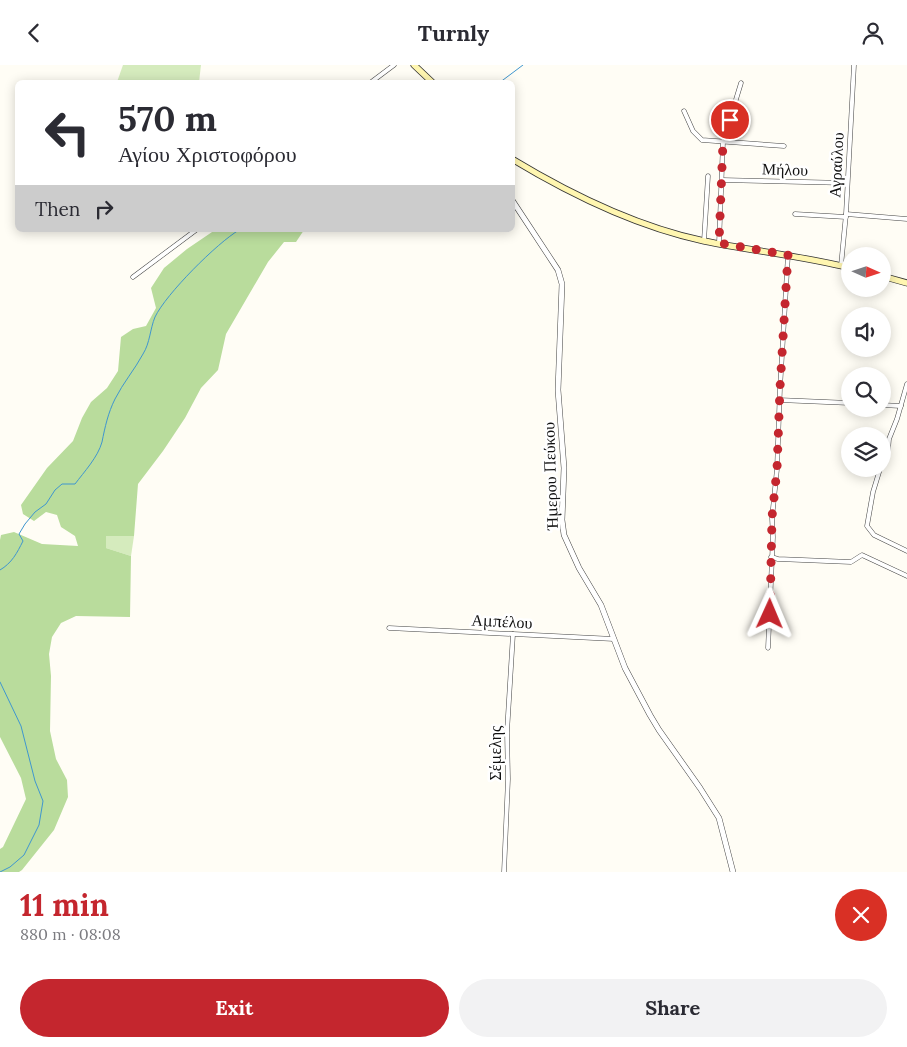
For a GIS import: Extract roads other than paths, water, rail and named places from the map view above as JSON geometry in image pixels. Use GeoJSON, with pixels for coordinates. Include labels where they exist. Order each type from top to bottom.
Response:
{"type":"FeatureCollection","features":[{"type":"Feature","properties":{"kind":"main road"},"geometry":{"type":"LineString","coordinates":[[414,65],[430,80]]}},
{"type":"Feature","properties":{"kind":"main road"},"geometry":{"type":"LineString","coordinates":[[515,161],[581,196],[623,215],[704,241],[841,266]]}},
{"type":"Feature","properties":{"kind":"main road"},"geometry":{"type":"LineString","coordinates":[[891,279],[907,283]]}},
{"type":"Feature","properties":{"kind":"street"},"geometry":{"type":"LineString","coordinates":[[374,80],[394,65]]}},
{"type":"Feature","properties":{"kind":"street","name":"Αγραύλου"},"geometry":{"type":"LineString","coordinates":[[843,247],[854,65]]}},
{"type":"Feature","properties":{"kind":"street"},"geometry":{"type":"LineString","coordinates":[[719,243],[723,142],[741,83]]}},
{"type":"Feature","properties":{"kind":"street"},"geometry":{"type":"LineString","coordinates":[[684,111],[693,131],[702,140],[784,146]]}},
{"type":"Feature","properties":{"kind":"street"},"geometry":{"type":"LineString","coordinates":[[704,241],[708,176]]}},
{"type":"Feature","properties":{"kind":"street","name":"Μήλου"},"geometry":{"type":"LineString","coordinates":[[722,179],[847,183]]}},
{"type":"Feature","properties":{"kind":"street","name":"Ήμερου Πεύκου"},"geometry":{"type":"LineString","coordinates":[[515,205],[560,276],[562,293],[558,390],[564,469],[562,526],[567,543],[579,568],[604,610],[625,668],[659,731],[719,818],[733,872]]}},
{"type":"Feature","properties":{"kind":"street"},"geometry":{"type":"LineString","coordinates":[[795,214],[907,219]]}},
{"type":"Feature","properties":{"kind":"street"},"geometry":{"type":"LineString","coordinates":[[133,277],[193,232]]}},
{"type":"Feature","properties":{"kind":"street"},"geometry":{"type":"LineString","coordinates":[[768,648],[779,399],[788,255]]}},
{"type":"Feature","properties":{"kind":"street"},"geometry":{"type":"LineString","coordinates":[[891,434],[907,384]]}},
{"type":"Feature","properties":{"kind":"street"},"geometry":{"type":"LineString","coordinates":[[779,399],[841,402]]}},
{"type":"Feature","properties":{"kind":"street"},"geometry":{"type":"LineString","coordinates":[[891,405],[901,406]]}},
{"type":"Feature","properties":{"kind":"street"},"geometry":{"type":"LineString","coordinates":[[878,477],[867,526],[874,535],[907,551]]}},
{"type":"Feature","properties":{"kind":"street"},"geometry":{"type":"LineString","coordinates":[[771,557],[778,559],[852,562],[862,555],[907,575]]}},
{"type":"Feature","properties":{"kind":"street","name":"Αμπέλου"},"geometry":{"type":"LineString","coordinates":[[389,628],[614,639]]}},
{"type":"Feature","properties":{"kind":"street","name":"Σέμελης"},"geometry":{"type":"LineString","coordinates":[[504,872],[508,779],[507,732],[513,634]]}},
{"type":"Feature","properties":{"kind":"waterway"},"geometry":{"type":"LineString","coordinates":[[503,80],[523,65]]}},
{"type":"Feature","properties":{"kind":"waterway"},"geometry":{"type":"LineString","coordinates":[[0,570],[16,554],[23,541],[19,534],[35,512],[46,504],[55,490],[62,484],[75,484],[94,459],[100,448],[113,404],[145,350],[155,317],[161,307],[193,270],[218,246],[236,232]]}},
{"type":"Feature","properties":{"kind":"waterway"},"geometry":{"type":"LineString","coordinates":[[0,682],[21,726],[35,781],[43,801],[39,825],[24,855],[10,867],[0,872]]}}]}
